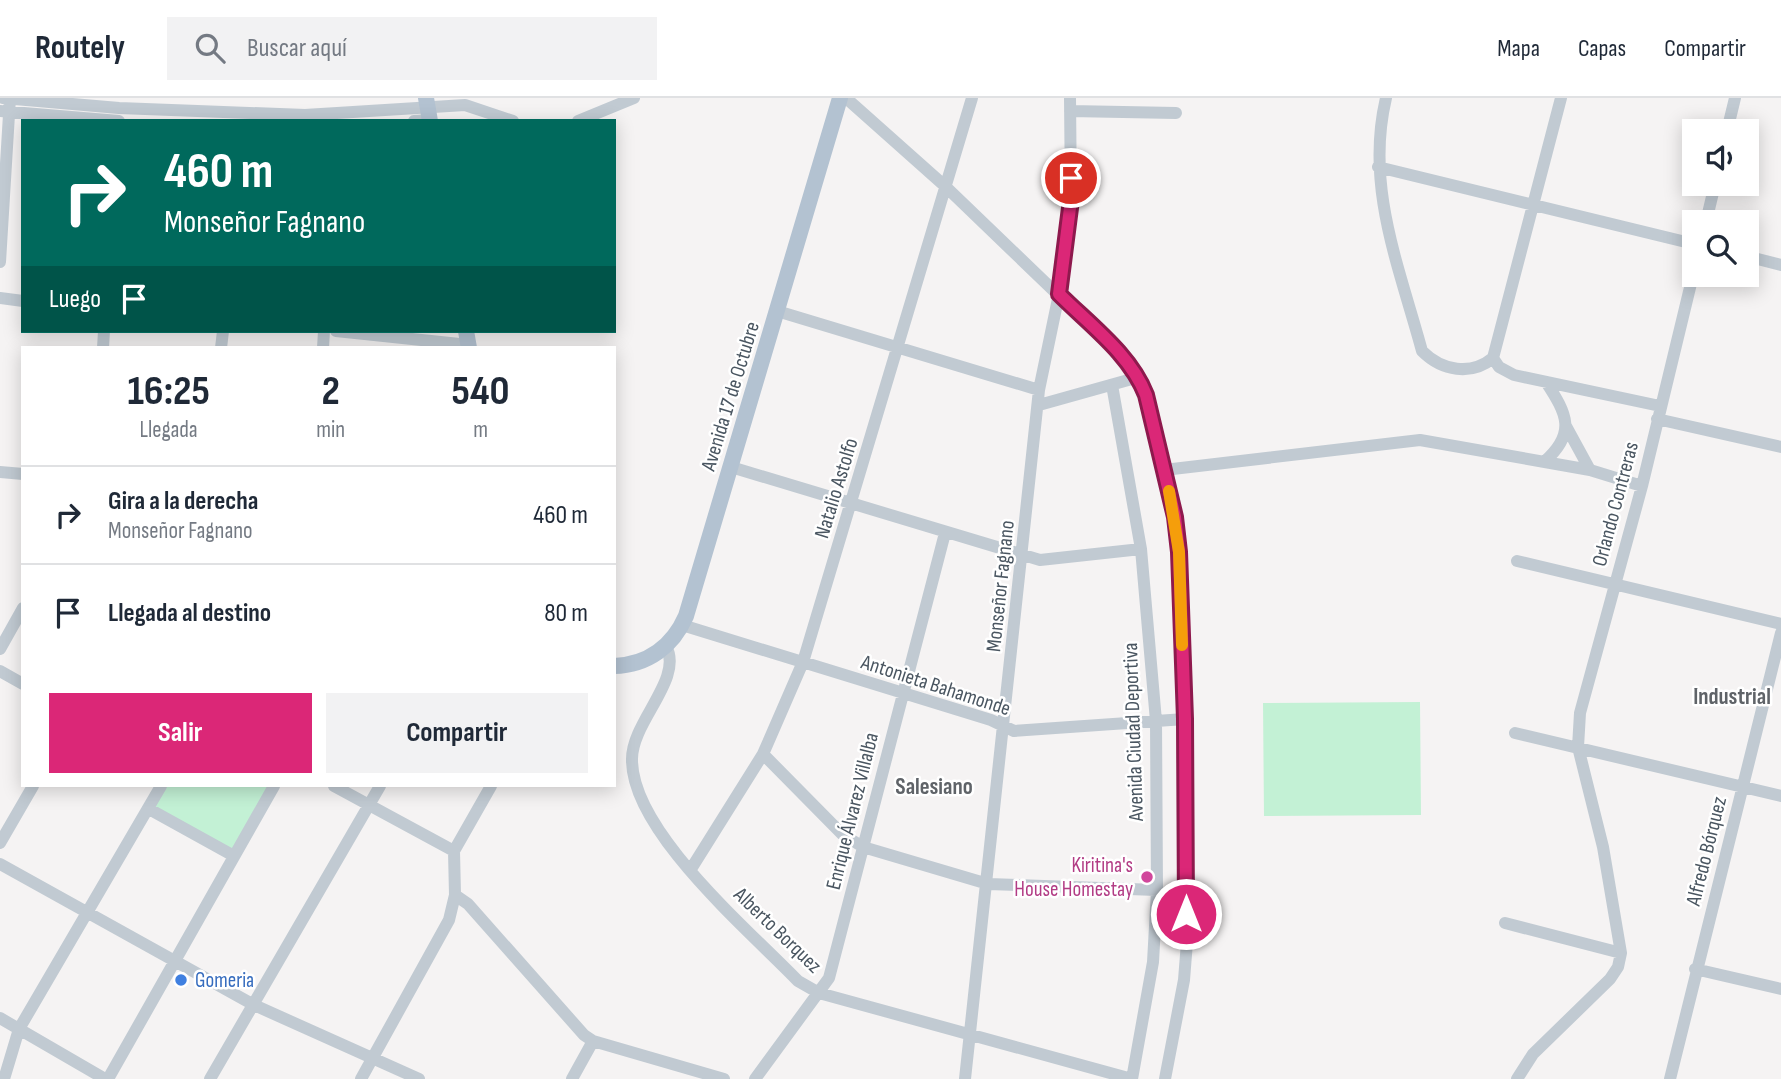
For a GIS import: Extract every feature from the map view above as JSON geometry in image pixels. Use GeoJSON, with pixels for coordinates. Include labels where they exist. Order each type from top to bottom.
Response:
{"type":"FeatureCollection","features":[{"type":"Feature","properties":{"kind":"main road","name":"Avenida 17 de Octubre"},"geometry":{"type":"LineString","coordinates":[[616,666],[645,660],[666,646],[682,625],[843,98]]}},
{"type":"Feature","properties":{"kind":"street"},"geometry":{"type":"LineString","coordinates":[[583,119],[634,98]]}},
{"type":"Feature","properties":{"kind":"street"},"geometry":{"type":"LineString","coordinates":[[843,98],[946,187],[1059,294],[1129,363],[1139,377],[1175,517],[1179,552],[1185,719],[1186,942],[1184,980],[1165,1079]]}},
{"type":"Feature","properties":{"kind":"street","name":"Natalio Astolfo"},"geometry":{"type":"LineString","coordinates":[[691,869],[763,754],[803,662],[972,98]]}},
{"type":"Feature","properties":{"kind":"street"},"geometry":{"type":"LineString","coordinates":[[1386,98],[1378,132],[1382,200],[1422,351],[1442,366],[1474,370],[1493,358],[1561,98]]}},
{"type":"Feature","properties":{"kind":"street"},"geometry":{"type":"LineString","coordinates":[[1730,119],[1735,98]]}},
{"type":"Feature","properties":{"kind":"street"},"geometry":{"type":"LineString","coordinates":[[0,262],[7,104],[186,116],[304,118],[425,113],[465,105],[507,119]]}},
{"type":"Feature","properties":{"kind":"street"},"geometry":{"type":"LineString","coordinates":[[1070,105],[1176,113]]}},
{"type":"Feature","properties":{"kind":"street","name":"Monseñor Fagnano"},"geometry":{"type":"LineString","coordinates":[[965,1079],[1005,728],[1039,390],[1059,294],[1071,200],[1070,105]]}},
{"type":"Feature","properties":{"kind":"street"},"geometry":{"type":"LineString","coordinates":[[1378,167],[1682,241]]}},
{"type":"Feature","properties":{"kind":"street"},"geometry":{"type":"LineString","coordinates":[[1759,259],[1781,265]]}},
{"type":"Feature","properties":{"kind":"street","name":"Orlando Contreras"},"geometry":{"type":"LineString","coordinates":[[1621,953],[1602,847],[1578,747],[1580,713],[1642,486],[1690,287]]}},
{"type":"Feature","properties":{"kind":"street"},"geometry":{"type":"LineString","coordinates":[[0,298],[21,301]]}},
{"type":"Feature","properties":{"kind":"street"},"geometry":{"type":"LineString","coordinates":[[777,311],[1039,390]]}},
{"type":"Feature","properties":{"kind":"street"},"geometry":{"type":"LineString","coordinates":[[350,333],[418,343],[468,341]]}},
{"type":"Feature","properties":{"kind":"street"},"geometry":{"type":"LineString","coordinates":[[1493,358],[1506,372],[1781,447]]}},
{"type":"Feature","properties":{"kind":"street"},"geometry":{"type":"LineString","coordinates":[[1039,405],[1139,377]]}},
{"type":"Feature","properties":{"kind":"street"},"geometry":{"type":"LineString","coordinates":[[1546,382],[1563,408],[1566,426],[1590,470]]}},
{"type":"Feature","properties":{"kind":"street","name":"Avenida Ciudad Deportiva"},"geometry":{"type":"LineString","coordinates":[[1112,385],[1141,549],[1156,721],[1157,890],[1153,962],[1132,1079]]}},
{"type":"Feature","properties":{"kind":"street"},"geometry":{"type":"LineString","coordinates":[[1544,462],[1560,446],[1566,426]]}},
{"type":"Feature","properties":{"kind":"street"},"geometry":{"type":"LineString","coordinates":[[1164,470],[1420,440],[1590,470],[1642,486]]}},
{"type":"Feature","properties":{"kind":"street"},"geometry":{"type":"LineString","coordinates":[[731,467],[945,533],[1049,561],[1141,549]]}},
{"type":"Feature","properties":{"kind":"street"},"geometry":{"type":"LineString","coordinates":[[0,472],[21,474]]}},
{"type":"Feature","properties":{"kind":"street","name":"Enrique Álvarez Villalba"},"geometry":{"type":"LineString","coordinates":[[755,1079],[829,978],[945,533]]}},
{"type":"Feature","properties":{"kind":"street"},"geometry":{"type":"LineString","coordinates":[[1517,561],[1781,624]]}},
{"type":"Feature","properties":{"kind":"street"},"geometry":{"type":"LineString","coordinates":[[0,649],[21,612]]}},
{"type":"Feature","properties":{"kind":"street","name":"Antonieta Bahamonde"},"geometry":{"type":"LineString","coordinates":[[682,625],[901,695],[991,720],[1005,728],[1022,731],[1185,719]]}},
{"type":"Feature","properties":{"kind":"street","name":"Alfredo Bórquez"},"geometry":{"type":"LineString","coordinates":[[1670,1079],[1695,969],[1781,634]]}},
{"type":"Feature","properties":{"kind":"street","name":"Alberto Borquez"},"geometry":{"type":"LineString","coordinates":[[666,646],[671,658],[671,668],[636,734],[632,769],[652,823],[691,869],[798,981],[819,993],[971,1037],[1132,1079]]}},
{"type":"Feature","properties":{"kind":"street"},"geometry":{"type":"LineString","coordinates":[[0,671],[21,683]]}},
{"type":"Feature","properties":{"kind":"street"},"geometry":{"type":"LineString","coordinates":[[1515,733],[1781,796]]}},
{"type":"Feature","properties":{"kind":"street"},"geometry":{"type":"LineString","coordinates":[[763,754],[842,834],[863,846],[988,884],[1157,890]]}},
{"type":"Feature","properties":{"kind":"street"},"geometry":{"type":"LineString","coordinates":[[0,842],[32,787]]}},
{"type":"Feature","properties":{"kind":"street"},"geometry":{"type":"LineString","coordinates":[[4,1079],[19,1029],[161,787]]}},
{"type":"Feature","properties":{"kind":"street"},"geometry":{"type":"LineString","coordinates":[[0,1017],[107,1079],[273,787]]}},
{"type":"Feature","properties":{"kind":"street"},"geometry":{"type":"LineString","coordinates":[[336,787],[454,851]]}},
{"type":"Feature","properties":{"kind":"street"},"geometry":{"type":"LineString","coordinates":[[211,1079],[379,787]]}},
{"type":"Feature","properties":{"kind":"street"},"geometry":{"type":"LineString","coordinates":[[361,1079],[449,920],[455,895],[454,851],[490,787]]}},
{"type":"Feature","properties":{"kind":"street"},"geometry":{"type":"LineString","coordinates":[[149,809],[234,856]]}},
{"type":"Feature","properties":{"kind":"street"},"geometry":{"type":"LineString","coordinates":[[0,864],[254,1005],[419,1079]]}},
{"type":"Feature","properties":{"kind":"street"},"geometry":{"type":"LineString","coordinates":[[455,895],[468,904],[574,1026],[593,1041],[724,1079]]}},
{"type":"Feature","properties":{"kind":"street"},"geometry":{"type":"LineString","coordinates":[[1505,923],[1621,953],[1618,967],[1610,979],[1533,1054],[1517,1079]]}},
{"type":"Feature","properties":{"kind":"street"},"geometry":{"type":"LineString","coordinates":[[1695,969],[1781,989]]}},
{"type":"Feature","properties":{"kind":"street"},"geometry":{"type":"LineString","coordinates":[[572,1079],[593,1041]]}},
{"type":"Feature","properties":{"kind":"green space"},"geometry":{"type":"Polygon","coordinates":[[[1420,702],[1421,815],[1264,816],[1263,703],[1420,702]]]}},
{"type":"Feature","properties":{"kind":"green space"},"geometry":{"type":"Polygon","coordinates":[[[166,787],[268,787],[232,850],[154,808],[166,787]]]}},
{"type":"Feature","properties":{"kind":"slow traffic"},"geometry":{"type":"LineString","coordinates":[[1169,491],[1179,552],[1182,645]]}},
{"type":"Feature","properties":{"kind":"place","name":"Kiritina's House Homestay"},"geometry":{"type":"Point","coordinates":[1147,877]}},
{"type":"Feature","properties":{"kind":"place","name":"Gomeria"},"geometry":{"type":"Point","coordinates":[181,980]}},
{"type":"Feature","properties":{"kind":"district","name":"Industrial"},"geometry":{"type":"Point","coordinates":[1732,696]}},
{"type":"Feature","properties":{"kind":"district","name":"Salesiano"},"geometry":{"type":"Point","coordinates":[934,786]}},
{"type":"Feature","properties":{"kind":"route"},"geometry":{"type":"LineString","coordinates":[[1071,178],[1071,200],[1059,294],[1129,363],[1139,377],[1146,395],[1175,517],[1179,552],[1185,719],[1186,914]]}}]}
